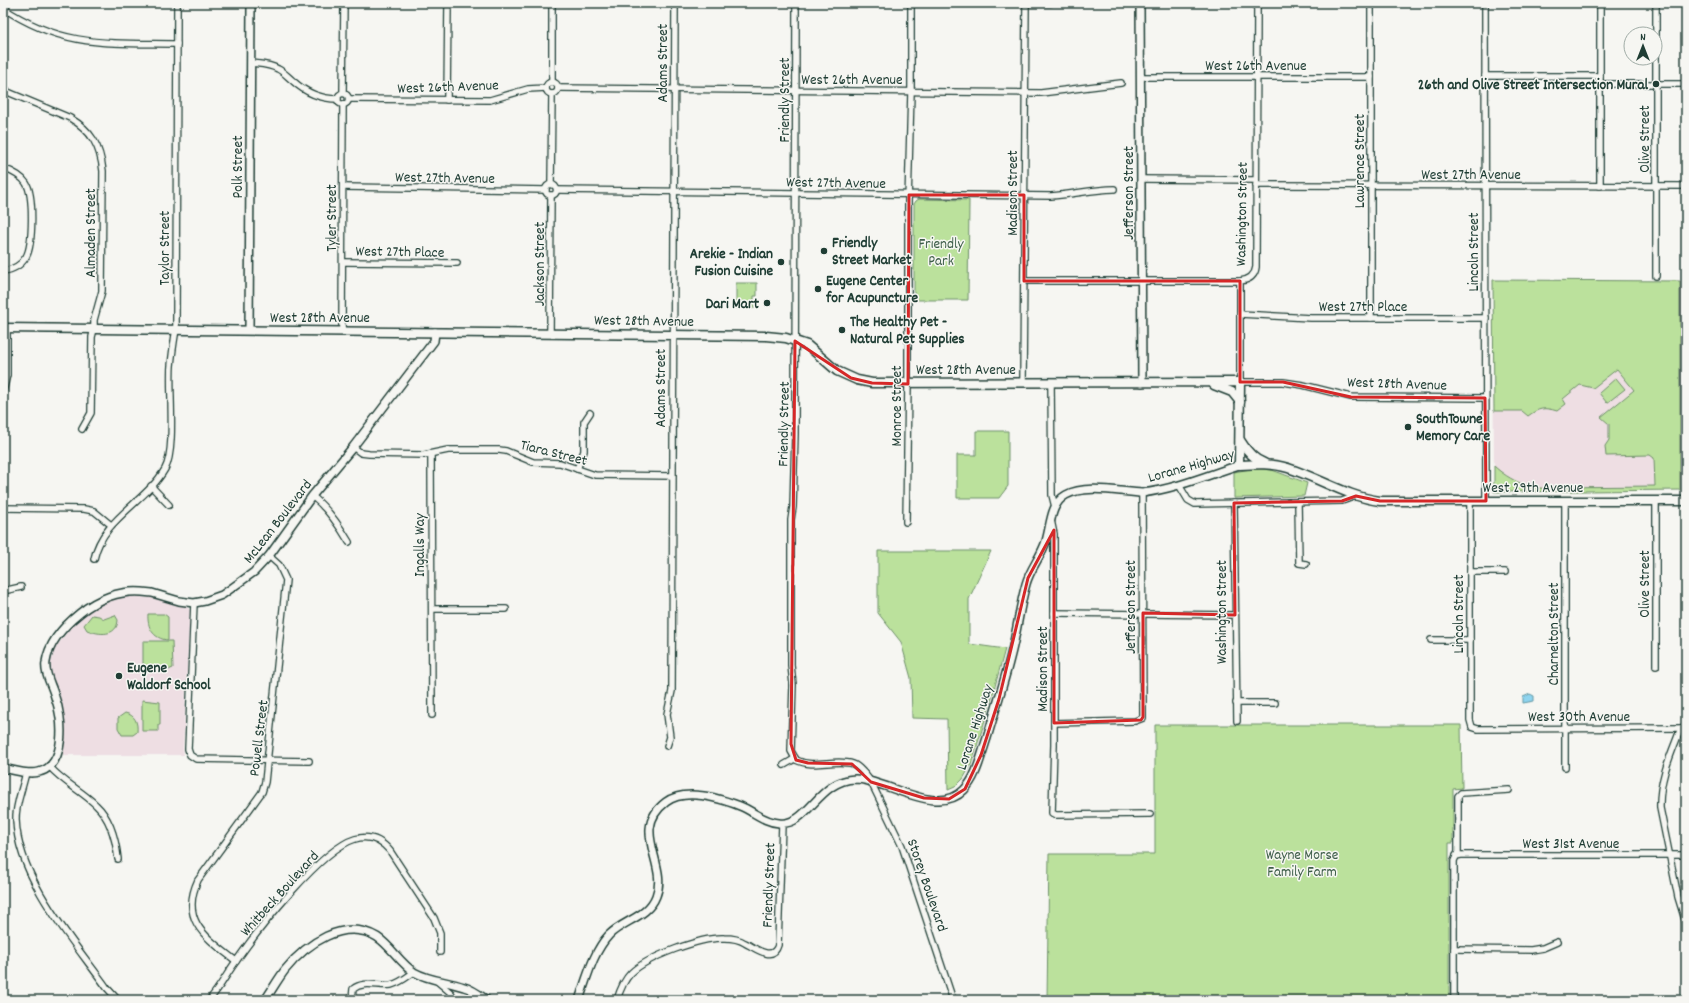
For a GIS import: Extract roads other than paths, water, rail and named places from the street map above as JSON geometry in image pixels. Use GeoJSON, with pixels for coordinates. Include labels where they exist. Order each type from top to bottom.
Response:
{"type":"FeatureCollection","features":[{"type":"Feature","properties":{"kind":"main road","name":"West 28th Avenue"},"geometry":{"type":"LineString","coordinates":[[5,328],[766,336],[795,340],[810,347],[832,368],[851,378],[863,382],[880,384],[1240,382]]}},
{"type":"Feature","properties":{"kind":"main road","name":"Washington Street"},"geometry":{"type":"LineString","coordinates":[[1239,464],[1240,382]]}},
{"type":"Feature","properties":{"kind":"main road"},"geometry":{"type":"LineString","coordinates":[[1207,383],[1229,390],[1238,398],[1240,402]]}},
{"type":"Feature","properties":{"kind":"main road"},"geometry":{"type":"LineString","coordinates":[[1240,439],[1250,454],[1257,460],[1269,464]]}},
{"type":"Feature","properties":{"kind":"main road","name":"Lorane Highway"},"geometry":{"type":"LineString","coordinates":[[1239,464],[1269,464],[1289,469],[1356,496],[1380,501]]}},
{"type":"Feature","properties":{"kind":"main road","name":"West 29th Avenue"},"geometry":{"type":"LineString","coordinates":[[1380,501],[1686,501]]}},
{"type":"Feature","properties":{"kind":"street","name":"Taylor Street"},"geometry":{"type":"LineString","coordinates":[[94,559],[96,549],[111,525],[151,486],[166,468],[170,449],[171,366],[176,329],[178,3]]}},
{"type":"Feature","properties":{"kind":"street","name":"Polk Street"},"geometry":{"type":"LineString","coordinates":[[249,330],[251,3]]}},
{"type":"Feature","properties":{"kind":"street"},"geometry":{"type":"LineString","coordinates":[[343,93],[344,3]]}},
{"type":"Feature","properties":{"kind":"street"},"geometry":{"type":"LineString","coordinates":[[447,100],[448,3]]}},
{"type":"Feature","properties":{"kind":"street"},"geometry":{"type":"LineString","coordinates":[[552,3],[552,83]]}},
{"type":"Feature","properties":{"kind":"street","name":"Adams Street"},"geometry":{"type":"LineString","coordinates":[[667,746],[670,738],[667,714],[672,691],[672,335],[675,3]]}},
{"type":"Feature","properties":{"kind":"street","name":"Friendly Street"},"geometry":{"type":"LineString","coordinates":[[795,758],[791,751],[793,685],[791,665],[791,520],[794,500],[796,3]]}},
{"type":"Feature","properties":{"kind":"street","name":"Monroe Street"},"geometry":{"type":"LineString","coordinates":[[906,522],[908,202],[911,92],[910,3]]}},
{"type":"Feature","properties":{"kind":"street"},"geometry":{"type":"LineString","coordinates":[[1026,3],[1050,3]]}},
{"type":"Feature","properties":{"kind":"street","name":"Madison Street"},"geometry":{"type":"LineString","coordinates":[[1023,383],[1026,3]]}},
{"type":"Feature","properties":{"kind":"street","name":"Jefferson Street"},"geometry":{"type":"LineString","coordinates":[[1140,3],[1142,383]]}},
{"type":"Feature","properties":{"kind":"street","name":"Washington Street"},"geometry":{"type":"LineString","coordinates":[[1240,382],[1240,281],[1251,277],[1256,269],[1257,3]]}},
{"type":"Feature","properties":{"kind":"street","name":"Lawrence Street"},"geometry":{"type":"LineString","coordinates":[[1371,3],[1371,318]]}},
{"type":"Feature","properties":{"kind":"street","name":"Lincoln Street"},"geometry":{"type":"LineString","coordinates":[[1485,3],[1486,501]]}},
{"type":"Feature","properties":{"kind":"street"},"geometry":{"type":"LineString","coordinates":[[1600,3],[1600,186]]}},
{"type":"Feature","properties":{"kind":"street","name":"Olive Street"},"geometry":{"type":"LineString","coordinates":[[1656,3],[1656,276]]}},
{"type":"Feature","properties":{"kind":"street"},"geometry":{"type":"LineString","coordinates":[[3,8],[32,26],[69,38],[102,43],[177,44]]}},
{"type":"Feature","properties":{"kind":"street"},"geometry":{"type":"LineString","coordinates":[[251,63],[278,68],[303,90],[320,97],[338,99],[339,102],[343,104],[347,103],[349,99],[347,95],[343,93]]}},
{"type":"Feature","properties":{"kind":"street"},"geometry":{"type":"LineString","coordinates":[[1485,76],[1600,76]]}},
{"type":"Feature","properties":{"kind":"street","name":"West 26th Avenue"},"geometry":{"type":"LineString","coordinates":[[1141,77],[1371,77]]}},
{"type":"Feature","properties":{"kind":"street"},"geometry":{"type":"LineString","coordinates":[[552,83],[548,84],[546,88],[548,93],[552,94]]}},
{"type":"Feature","properties":{"kind":"street"},"geometry":{"type":"LineString","coordinates":[[552,83],[556,84],[558,88],[556,92],[552,94]]}},
{"type":"Feature","properties":{"kind":"street","name":"West 26th Avenue"},"geometry":{"type":"LineString","coordinates":[[558,88],[1055,93],[1121,83]]}},
{"type":"Feature","properties":{"kind":"street"},"geometry":{"type":"LineString","coordinates":[[1600,84],[1686,84]]}},
{"type":"Feature","properties":{"kind":"street","name":"West 26th Avenue"},"geometry":{"type":"LineString","coordinates":[[349,99],[490,100],[528,89],[546,88]]}},
{"type":"Feature","properties":{"kind":"street","name":"Almaden Street"},"geometry":{"type":"LineString","coordinates":[[3,90],[79,123],[89,133],[96,144],[101,158],[103,171],[102,291],[94,320],[92,337],[91,413],[82,429]]}},
{"type":"Feature","properties":{"kind":"street"},"geometry":{"type":"LineString","coordinates":[[338,99],[339,95],[343,93]]}},
{"type":"Feature","properties":{"kind":"street"},"geometry":{"type":"LineString","coordinates":[[551,184],[552,94]]}},
{"type":"Feature","properties":{"kind":"street","name":"Tyler Street"},"geometry":{"type":"LineString","coordinates":[[342,331],[343,104]]}},
{"type":"Feature","properties":{"kind":"street"},"geometry":{"type":"LineString","coordinates":[[3,168],[20,177],[26,184],[31,202],[30,247],[27,256],[20,265],[9,271],[3,271]]}},
{"type":"Feature","properties":{"kind":"street","name":"West 27th Avenue"},"geometry":{"type":"LineString","coordinates":[[1141,179],[1370,186],[1686,186]]}},
{"type":"Feature","properties":{"kind":"street"},"geometry":{"type":"LineString","coordinates":[[551,184],[555,185],[557,190],[555,194],[551,195],[547,193],[546,190],[547,186],[551,184]]}},
{"type":"Feature","properties":{"kind":"street","name":"West 27th Avenue"},"geometry":{"type":"LineString","coordinates":[[343,188],[546,190]]}},
{"type":"Feature","properties":{"kind":"street","name":"West 27th Avenue"},"geometry":{"type":"LineString","coordinates":[[557,190],[1061,196],[1099,189],[1114,189]]}},
{"type":"Feature","properties":{"kind":"street","name":"Jackson Street"},"geometry":{"type":"LineString","coordinates":[[550,333],[551,195]]}},
{"type":"Feature","properties":{"kind":"street","name":"West 27th Place"},"geometry":{"type":"LineString","coordinates":[[343,262],[456,263]]}},
{"type":"Feature","properties":{"kind":"street"},"geometry":{"type":"LineString","coordinates":[[1024,281],[1240,281]]}},
{"type":"Feature","properties":{"kind":"street","name":"West 27th Place"},"geometry":{"type":"LineString","coordinates":[[1240,314],[1311,318],[1486,318]]}},
{"type":"Feature","properties":{"kind":"street"},"geometry":{"type":"LineString","coordinates":[[3,392],[7,375],[5,328]]}},
{"type":"Feature","properties":{"kind":"street","name":"McLean Boulevard"},"geometry":{"type":"LineString","coordinates":[[50,767],[58,753],[60,723],[56,697],[47,677],[46,662],[50,649],[64,628],[82,611],[95,602],[115,594],[134,591],[194,603],[222,595],[238,585],[270,556],[312,496],[353,448],[434,341],[435,332]]}},
{"type":"Feature","properties":{"kind":"street","name":"West 28th Avenue"},"geometry":{"type":"LineString","coordinates":[[1240,382],[1283,382],[1303,385],[1351,397],[1485,398]]}},
{"type":"Feature","properties":{"kind":"street"},"geometry":{"type":"LineString","coordinates":[[1051,383],[1052,495],[1055,507]]}},
{"type":"Feature","properties":{"kind":"street"},"geometry":{"type":"LineString","coordinates":[[577,469],[584,451],[584,422],[590,413]]}},
{"type":"Feature","properties":{"kind":"street"},"geometry":{"type":"LineString","coordinates":[[353,448],[365,454],[430,454]]}},
{"type":"Feature","properties":{"kind":"street","name":"Tiara Street"},"geometry":{"type":"LineString","coordinates":[[430,454],[448,450],[503,451],[532,462],[558,462],[595,475],[672,476]]}},
{"type":"Feature","properties":{"kind":"street","name":"Ingalls Way"},"geometry":{"type":"LineString","coordinates":[[430,454],[432,715]]}},
{"type":"Feature","properties":{"kind":"street","name":"Lorane Highway"},"geometry":{"type":"LineString","coordinates":[[782,824],[792,821],[803,814],[825,790],[844,780],[854,779],[871,782],[924,798],[937,800],[949,799],[958,796],[972,779],[999,699],[1013,646],[1028,578],[1044,546],[1055,507],[1062,497],[1078,490],[1089,489],[1142,493],[1180,485],[1239,464]]}},
{"type":"Feature","properties":{"kind":"street"},"geometry":{"type":"LineString","coordinates":[[1180,485],[1188,500],[1193,503],[1298,503],[1342,501],[1356,496]]}},
{"type":"Feature","properties":{"kind":"street"},"geometry":{"type":"LineString","coordinates":[[151,486],[169,505]]}},
{"type":"Feature","properties":{"kind":"street","name":"Jefferson Street"},"geometry":{"type":"LineString","coordinates":[[1054,723],[1141,720],[1143,717],[1142,493]]}},
{"type":"Feature","properties":{"kind":"street"},"geometry":{"type":"LineString","coordinates":[[312,496],[332,516],[349,542]]}},
{"type":"Feature","properties":{"kind":"street","name":"Lincoln Street"},"geometry":{"type":"LineString","coordinates":[[1470,501],[1470,720],[1472,727]]}},
{"type":"Feature","properties":{"kind":"street","name":"Charnelton Street"},"geometry":{"type":"LineString","coordinates":[[1565,501],[1565,767]]}},
{"type":"Feature","properties":{"kind":"street","name":"Olive Street"},"geometry":{"type":"LineString","coordinates":[[1656,501],[1656,666]]}},
{"type":"Feature","properties":{"kind":"street","name":"Washington Street"},"geometry":{"type":"LineString","coordinates":[[1234,503],[1236,721]]}},
{"type":"Feature","properties":{"kind":"street"},"geometry":{"type":"LineString","coordinates":[[1298,503],[1299,563],[1306,564]]}},
{"type":"Feature","properties":{"kind":"street"},"geometry":{"type":"LineString","coordinates":[[3,508],[84,508],[94,512],[111,525]]}},
{"type":"Feature","properties":{"kind":"street","name":"Madison Street"},"geometry":{"type":"LineString","coordinates":[[1051,520],[1054,534],[1054,723],[1051,812],[1052,814],[1056,815],[1150,814]]}},
{"type":"Feature","properties":{"kind":"street","name":"Powell Street"},"geometry":{"type":"LineString","coordinates":[[236,960],[207,938],[198,928],[193,916],[193,890],[198,880],[262,792],[265,782],[286,580],[279,565],[270,556]]}},
{"type":"Feature","properties":{"kind":"street"},"geometry":{"type":"LineString","coordinates":[[1470,572],[1505,572]]}},
{"type":"Feature","properties":{"kind":"street"},"geometry":{"type":"LineString","coordinates":[[3,591],[21,587]]}},
{"type":"Feature","properties":{"kind":"street"},"geometry":{"type":"LineString","coordinates":[[194,603],[188,749],[190,755],[196,759],[309,761]]}},
{"type":"Feature","properties":{"kind":"street"},"geometry":{"type":"LineString","coordinates":[[432,609],[506,609]]}},
{"type":"Feature","properties":{"kind":"street"},"geometry":{"type":"LineString","coordinates":[[1054,613],[1236,615]]}},
{"type":"Feature","properties":{"kind":"street"},"geometry":{"type":"LineString","coordinates":[[1431,640],[1470,640]]}},
{"type":"Feature","properties":{"kind":"street"},"geometry":{"type":"LineString","coordinates":[[1236,703],[1275,703]]}},
{"type":"Feature","properties":{"kind":"street","name":"West 30th Avenue"},"geometry":{"type":"LineString","coordinates":[[1472,727],[1478,729],[1684,728]]}},
{"type":"Feature","properties":{"kind":"street"},"geometry":{"type":"LineString","coordinates":[[1684,728],[1664,772],[1660,808],[1678,897],[1686,924]]}},
{"type":"Feature","properties":{"kind":"street"},"geometry":{"type":"LineString","coordinates":[[784,765],[791,762],[795,758],[800,762],[808,764],[852,764],[864,773],[871,782]]}},
{"type":"Feature","properties":{"kind":"street"},"geometry":{"type":"LineString","coordinates":[[3,768],[26,772],[40,772],[50,767],[56,775],[98,806],[106,817],[111,830],[117,846],[118,859]]}},
{"type":"Feature","properties":{"kind":"street"},"geometry":{"type":"LineString","coordinates":[[26,772],[16,819],[17,835],[28,869],[46,904],[107,988],[118,1000]]}},
{"type":"Feature","properties":{"kind":"street","name":"Storey Boulevard"},"geometry":{"type":"LineString","coordinates":[[871,782],[902,846],[953,1000]]}},
{"type":"Feature","properties":{"kind":"street"},"geometry":{"type":"LineString","coordinates":[[1454,1000],[1454,861],[1458,852],[1459,794],[1509,790]]}},
{"type":"Feature","properties":{"kind":"street"},"geometry":{"type":"LineString","coordinates":[[579,1000],[596,955],[608,936],[621,926],[646,911],[656,898],[658,877],[650,846],[649,833],[654,815],[663,805],[668,801],[685,796],[706,796],[740,806],[765,819],[782,824]]}},
{"type":"Feature","properties":{"kind":"street","name":"Friendly Street"},"geometry":{"type":"LineString","coordinates":[[617,1000],[626,980],[635,969],[676,948],[692,942],[724,938],[740,940],[761,952],[772,953],[777,948],[782,824]]}},
{"type":"Feature","properties":{"kind":"street","name":"Whitbeck Boulevard"},"geometry":{"type":"LineString","coordinates":[[210,1000],[236,960],[260,928],[311,871],[343,845],[354,840],[365,838],[380,842],[387,847],[434,918],[440,933],[440,952]]}},
{"type":"Feature","properties":{"kind":"street","name":"West 31st Avenue"},"geometry":{"type":"LineString","coordinates":[[1456,856],[1686,855]]}},
{"type":"Feature","properties":{"kind":"street"},"geometry":{"type":"LineString","coordinates":[[265,1000],[284,970],[296,957],[318,940],[339,932],[358,930],[366,932],[377,938],[414,972],[437,981],[470,989],[487,1000]]}},
{"type":"Feature","properties":{"kind":"street"},"geometry":{"type":"LineString","coordinates":[[1454,949],[1531,950],[1543,948],[1557,942]]}},
{"type":"Feature","properties":{"kind":"street"},"geometry":{"type":"LineString","coordinates":[[352,1000],[352,992],[357,986],[368,984],[392,985],[414,972]]}},
{"type":"Feature","properties":{"kind":"street"},"geometry":{"type":"LineString","coordinates":[[437,981],[455,1000]]}},
{"type":"Feature","properties":{"kind":"water"},"geometry":{"type":"Polygon","coordinates":[[[1530,694],[1534,696],[1534,701],[1523,703],[1523,697],[1530,694]]]}},
{"type":"Feature","properties":{"kind":"place","name":"26th and Olive Street Intersection Mural"},"geometry":{"type":"Point","coordinates":[1656,84]}},
{"type":"Feature","properties":{"kind":"place","name":"Friendly Street Market"},"geometry":{"type":"Point","coordinates":[824,251]}},
{"type":"Feature","properties":{"kind":"place","name":"Arekie - Indian Fusion Cuisine"},"geometry":{"type":"Point","coordinates":[781,262]}},
{"type":"Feature","properties":{"kind":"place","name":"Eugene Center for Acupuncture"},"geometry":{"type":"Point","coordinates":[818,289]}},
{"type":"Feature","properties":{"kind":"place","name":"Dari Mart"},"geometry":{"type":"Point","coordinates":[767,303]}},
{"type":"Feature","properties":{"kind":"place","name":"The Healthy Pet - Natural Pet Supplies"},"geometry":{"type":"Point","coordinates":[842,330]}},
{"type":"Feature","properties":{"kind":"place","name":"SouthTowne Memory Care"},"geometry":{"type":"Point","coordinates":[1408,427]}},
{"type":"Feature","properties":{"kind":"place","name":"Eugene Waldorf School"},"geometry":{"type":"Point","coordinates":[119,676]}},
{"type":"Feature","properties":{"kind":"park label","name":"Friendly Park"},"geometry":{"type":"Point","coordinates":[941,252]}},
{"type":"Feature","properties":{"kind":"park label","name":"Wayne Morse Family Farm"},"geometry":{"type":"Point","coordinates":[1302,862]}}]}
